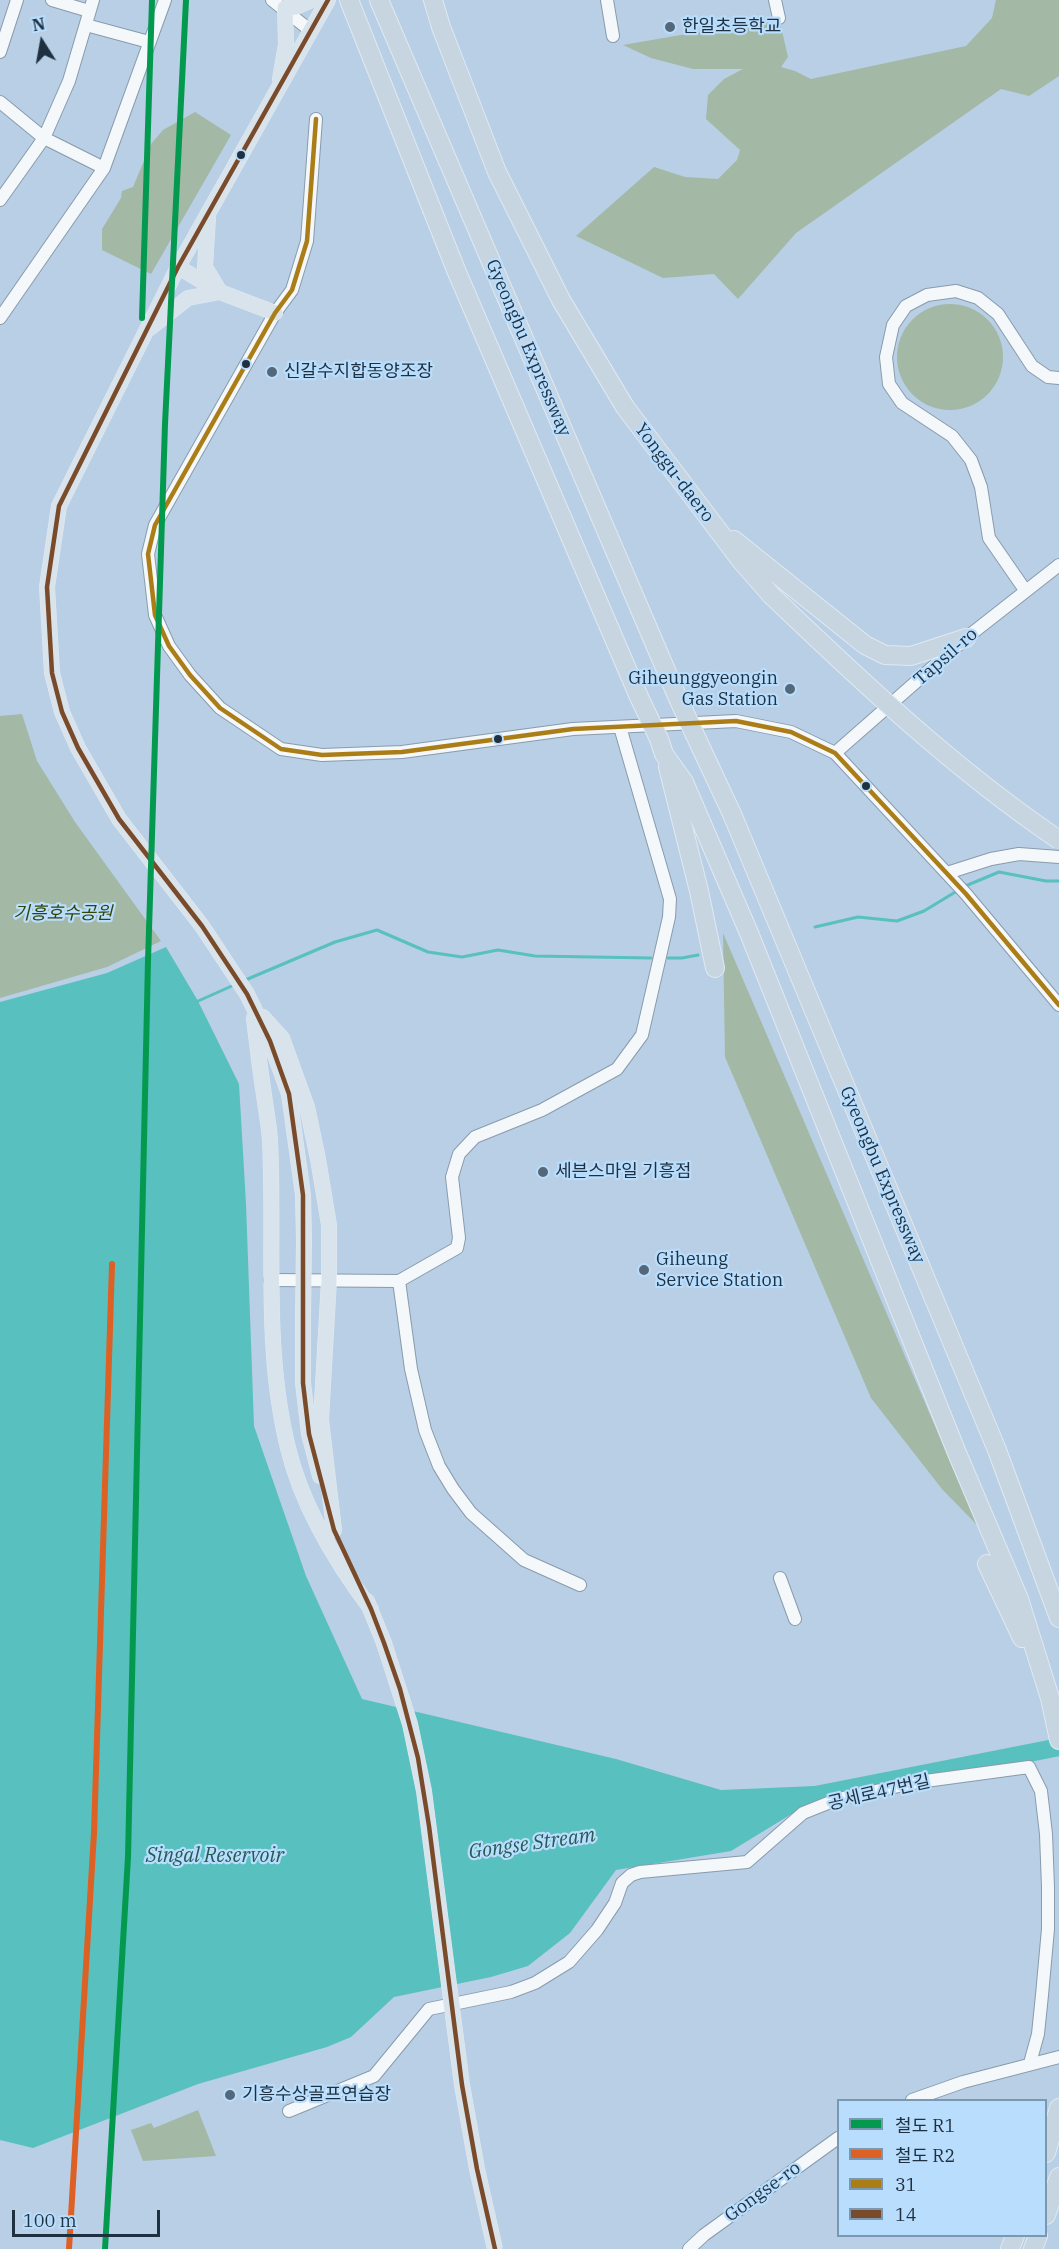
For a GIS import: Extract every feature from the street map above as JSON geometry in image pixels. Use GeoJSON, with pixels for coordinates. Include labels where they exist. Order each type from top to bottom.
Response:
{"type":"FeatureCollection","features":[{"type":"Feature","properties":{"kind":"highway","name":"Gyeongbu Expressway"},"geometry":{"type":"LineString","coordinates":[[379,0],[677,696],[732,814],[997,1450],[1059,1618]]}},
{"type":"Feature","properties":{"kind":"highway","name":"Yonggu-daero"},"geometry":{"type":"LineString","coordinates":[[433,0],[441,27],[497,172],[561,300],[625,407],[742,562],[771,595],[857,677],[938,747],[1001,798],[1059,840]]}},
{"type":"Feature","properties":{"kind":"highway","name":"Gyeongbu Expressway"},"geometry":{"type":"LineString","coordinates":[[352,7],[456,270],[639,697],[662,746],[684,782],[749,933],[957,1453],[1019,1599],[1050,1698],[1059,1740]]}},
{"type":"Feature","properties":{"kind":"highway"},"geometry":{"type":"LineString","coordinates":[[712,522],[865,645],[885,656],[910,656],[966,638]]}},
{"type":"Feature","properties":{"kind":"highway"},"geometry":{"type":"LineString","coordinates":[[662,746],[699,891],[710,941],[711,968]]}},
{"type":"Feature","properties":{"kind":"highway"},"geometry":{"type":"LineString","coordinates":[[987,1564],[1050,1698]]}},
{"type":"Feature","properties":{"kind":"highway"},"geometry":{"type":"LineString","coordinates":[[1047,2150],[1059,2108]]}},
{"type":"Feature","properties":{"kind":"highway"},"geometry":{"type":"LineString","coordinates":[[1047,2212],[1059,2177]]}},
{"type":"Feature","properties":{"kind":"main road"},"geometry":{"type":"LineString","coordinates":[[278,91],[286,44],[279,4],[296,8],[312,0]]}},
{"type":"Feature","properties":{"kind":"main road"},"geometry":{"type":"LineString","coordinates":[[328,0],[178,267],[59,506],[47,587],[52,673],[62,712],[78,748],[119,819],[202,926],[249,998],[282,1038],[307,1107],[329,1225],[329,1280],[321,1420],[334,1530]]}},
{"type":"Feature","properties":{"kind":"main road"},"geometry":{"type":"LineString","coordinates":[[208,214],[205,267],[220,292]]}},
{"type":"Feature","properties":{"kind":"main road"},"geometry":{"type":"LineString","coordinates":[[178,267],[220,292],[275,314]]}},
{"type":"Feature","properties":{"kind":"main road"},"geometry":{"type":"LineString","coordinates":[[146,331],[189,298],[220,292]]}},
{"type":"Feature","properties":{"kind":"main road"},"geometry":{"type":"LineString","coordinates":[[249,998],[270,1041],[290,1094],[303,1195],[303,1383],[309,1434],[334,1530],[384,1643],[410,1724],[424,1791],[462,2085],[473,2151],[495,2249]]}},
{"type":"Feature","properties":{"kind":"main road"},"geometry":{"type":"LineString","coordinates":[[249,998],[270,1138],[270,1280],[273,1355],[278,1402],[288,1450],[310,1509],[346,1576],[370,1609]]}},
{"type":"Feature","properties":{"kind":"street"},"geometry":{"type":"LineString","coordinates":[[0,52],[17,0]]}},
{"type":"Feature","properties":{"kind":"street"},"geometry":{"type":"LineString","coordinates":[[0,200],[44,138],[69,81],[91,6],[52,0]]}},
{"type":"Feature","properties":{"kind":"street"},"geometry":{"type":"LineString","coordinates":[[0,318],[104,168],[165,0]]}},
{"type":"Feature","properties":{"kind":"street"},"geometry":{"type":"LineString","coordinates":[[607,0],[613,36]]}},
{"type":"Feature","properties":{"kind":"street"},"geometry":{"type":"LineString","coordinates":[[775,0],[779,18]]}},
{"type":"Feature","properties":{"kind":"street"},"geometry":{"type":"LineString","coordinates":[[279,4],[311,31]]}},
{"type":"Feature","properties":{"kind":"street"},"geometry":{"type":"LineString","coordinates":[[86,25],[149,42]]}},
{"type":"Feature","properties":{"kind":"street"},"geometry":{"type":"LineString","coordinates":[[0,102],[44,138],[104,168]]}},
{"type":"Feature","properties":{"kind":"street"},"geometry":{"type":"LineString","coordinates":[[316,119],[307,241],[292,290],[275,314],[155,525],[148,554],[155,615],[169,646],[190,675],[220,708],[281,749],[322,755],[402,752],[573,729],[736,721],[791,732],[835,753],[966,894],[1059,1005]]}},
{"type":"Feature","properties":{"kind":"street"},"geometry":{"type":"LineString","coordinates":[[1025,590],[989,538],[981,487],[971,460],[952,436],[902,403],[889,384],[886,357],[892,325],[906,306],[927,295],[956,291],[978,298],[998,314],[1032,366],[1048,377],[1059,378]]}},
{"type":"Feature","properties":{"kind":"street","name":"Tapsil-ro"},"geometry":{"type":"LineString","coordinates":[[835,753],[966,638],[1059,564]]}},
{"type":"Feature","properties":{"kind":"street"},"geometry":{"type":"LineString","coordinates":[[270,1280],[399,1281],[458,1248],[459,1238],[452,1177],[459,1154],[475,1137],[542,1110],[617,1069],[642,1035],[669,917],[670,899],[620,727]]}},
{"type":"Feature","properties":{"kind":"street"},"geometry":{"type":"LineString","coordinates":[[949,876],[968,865],[1009,855],[1031,854],[1059,857]]}},
{"type":"Feature","properties":{"kind":"street"},"geometry":{"type":"LineString","coordinates":[[399,1281],[411,1369],[425,1430],[439,1466],[471,1513],[524,1560],[580,1584]]}},
{"type":"Feature","properties":{"kind":"street"},"geometry":{"type":"LineString","coordinates":[[780,1578],[795,1619]]}},
{"type":"Feature","properties":{"kind":"street","name":"공세로47번길"},"geometry":{"type":"LineString","coordinates":[[289,2111],[374,2076],[429,2009],[511,1992],[536,1983],[569,1962],[597,1930],[615,1903],[622,1883],[632,1875],[640,1872],[747,1862],[803,1813],[838,1799],[918,1782],[1029,1767],[1041,1791],[1046,1834],[1048,1887],[1048,1929],[1042,1995],[1038,2034],[1030,2064]]}},
{"type":"Feature","properties":{"kind":"street"},"geometry":{"type":"LineString","coordinates":[[915,2099],[963,2082],[1059,2057]]}},
{"type":"Feature","properties":{"kind":"street","name":"Gongse-ro"},"geometry":{"type":"LineString","coordinates":[[689,2249],[704,2235],[837,2139]]}},
{"type":"Feature","properties":{"kind":"green space"},"geometry":{"type":"Polygon","coordinates":[[[996,0],[1059,0],[1059,76],[1029,96],[1001,89],[796,233],[738,299],[714,274],[663,278],[576,236],[654,167],[685,177],[718,179],[737,160],[740,150],[706,119],[708,95],[724,79],[743,69],[693,69],[651,58],[623,45],[779,18],[788,57],[781,67],[811,79],[966,46],[992,18],[996,0]]]}},
{"type":"Feature","properties":{"kind":"green space"},"geometry":{"type":"Polygon","coordinates":[[[195,112],[231,135],[151,274],[102,250],[102,229],[121,198],[122,191],[133,187],[151,144],[163,130],[195,112]]]}},
{"type":"Feature","properties":{"kind":"green space"},"geometry":{"type":"Polygon","coordinates":[[[950,304],[970,308],[987,320],[999,337],[1003,357],[999,377],[987,394],[970,406],[950,410],[930,406],[913,394],[901,377],[897,357],[901,337],[913,320],[930,308],[950,304]]]}},
{"type":"Feature","properties":{"kind":"green space","name":"기흥호수공원"},"geometry":{"type":"Polygon","coordinates":[[[22,714],[37,761],[75,822],[161,941],[107,967],[0,998],[0,716],[22,714]]]}},
{"type":"Feature","properties":{"kind":"green space"},"geometry":{"type":"Polygon","coordinates":[[[723,933],[978,1526],[942,1489],[871,1398],[725,1057],[723,933]]]}},
{"type":"Feature","properties":{"kind":"green space"},"geometry":{"type":"Polygon","coordinates":[[[198,2110],[216,2156],[143,2161],[131,2130],[151,2123],[154,2128],[198,2110]]]}},
{"type":"Feature","properties":{"kind":"water","name":"Singal Reservoir"},"geometry":{"type":"Polygon","coordinates":[[[166,947],[198,1001],[239,1084],[254,1426],[306,1576],[362,1699],[616,1759],[721,1790],[839,1785],[731,1851],[616,1870],[570,1933],[528,1966],[491,1977],[394,1997],[351,2037],[327,2047],[198,2084],[33,2148],[0,2140],[0,1002],[107,973],[166,947]]]}},
{"type":"Feature","properties":{"kind":"waterway"},"geometry":{"type":"LineString","coordinates":[[963,887],[999,872],[1046,881],[1059,881]]}},
{"type":"Feature","properties":{"kind":"waterway"},"geometry":{"type":"LineString","coordinates":[[815,927],[858,917],[897,921],[924,911],[957,891]]}},
{"type":"Feature","properties":{"kind":"waterway"},"geometry":{"type":"LineString","coordinates":[[243,981],[335,942],[377,930],[428,952],[462,957],[498,950],[535,956],[651,958]]}},
{"type":"Feature","properties":{"kind":"waterway"},"geometry":{"type":"LineString","coordinates":[[668,958],[698,955]]}},
{"type":"Feature","properties":{"kind":"waterway"},"geometry":{"type":"LineString","coordinates":[[196,1002],[234,985]]}},
{"type":"Feature","properties":{"kind":"waterway","name":"Gongse Stream"},"geometry":{"type":"LineString","coordinates":[[805,1797],[1059,1747]]}},
{"type":"Feature","properties":{"kind":"rail line","name":"R1"},"geometry":{"type":"LineString","coordinates":[[142,318],[152,0]]}},
{"type":"Feature","properties":{"kind":"rail line","name":"R1"},"geometry":{"type":"LineString","coordinates":[[105,2249],[128,1857],[148,961],[165,424],[186,0]]}},
{"type":"Feature","properties":{"kind":"rail line","name":"R2"},"geometry":{"type":"LineString","coordinates":[[69,2249],[94,1833],[112,1264]]}},
{"type":"Feature","properties":{"kind":"transit line","name":"14"},"geometry":{"type":"LineString","coordinates":[[328,0],[178,267],[59,506],[47,587],[52,673],[62,712],[78,748],[119,819],[202,926],[247,994],[270,1041],[289,1094],[303,1195],[303,1383],[309,1434],[334,1530],[371,1609],[384,1643],[400,1689],[418,1758],[429,1826],[462,2085],[477,2169],[495,2249]]}},
{"type":"Feature","properties":{"kind":"transit line","name":"31"},"geometry":{"type":"LineString","coordinates":[[316,119],[307,241],[292,290],[275,313],[155,525],[148,554],[155,615],[169,646],[190,675],[220,708],[281,749],[322,755],[402,752],[573,729],[736,721],[791,732],[835,753],[966,894],[1059,1005]]}},
{"type":"Feature","properties":{"kind":"place","name":"한일초등학교"},"geometry":{"type":"Point","coordinates":[670,27]}},
{"type":"Feature","properties":{"kind":"place","name":"신갈수지합동양조장"},"geometry":{"type":"Point","coordinates":[272,372]}},
{"type":"Feature","properties":{"kind":"place","name":"Giheunggyeongin Gas Station"},"geometry":{"type":"Point","coordinates":[790,689]}},
{"type":"Feature","properties":{"kind":"place","name":"세븐스마일 기흥점"},"geometry":{"type":"Point","coordinates":[543,1172]}},
{"type":"Feature","properties":{"kind":"place","name":"Giheung Service Station"},"geometry":{"type":"Point","coordinates":[644,1270]}},
{"type":"Feature","properties":{"kind":"place","name":"기흥수상골프연습장"},"geometry":{"type":"Point","coordinates":[230,2095]}}]}
